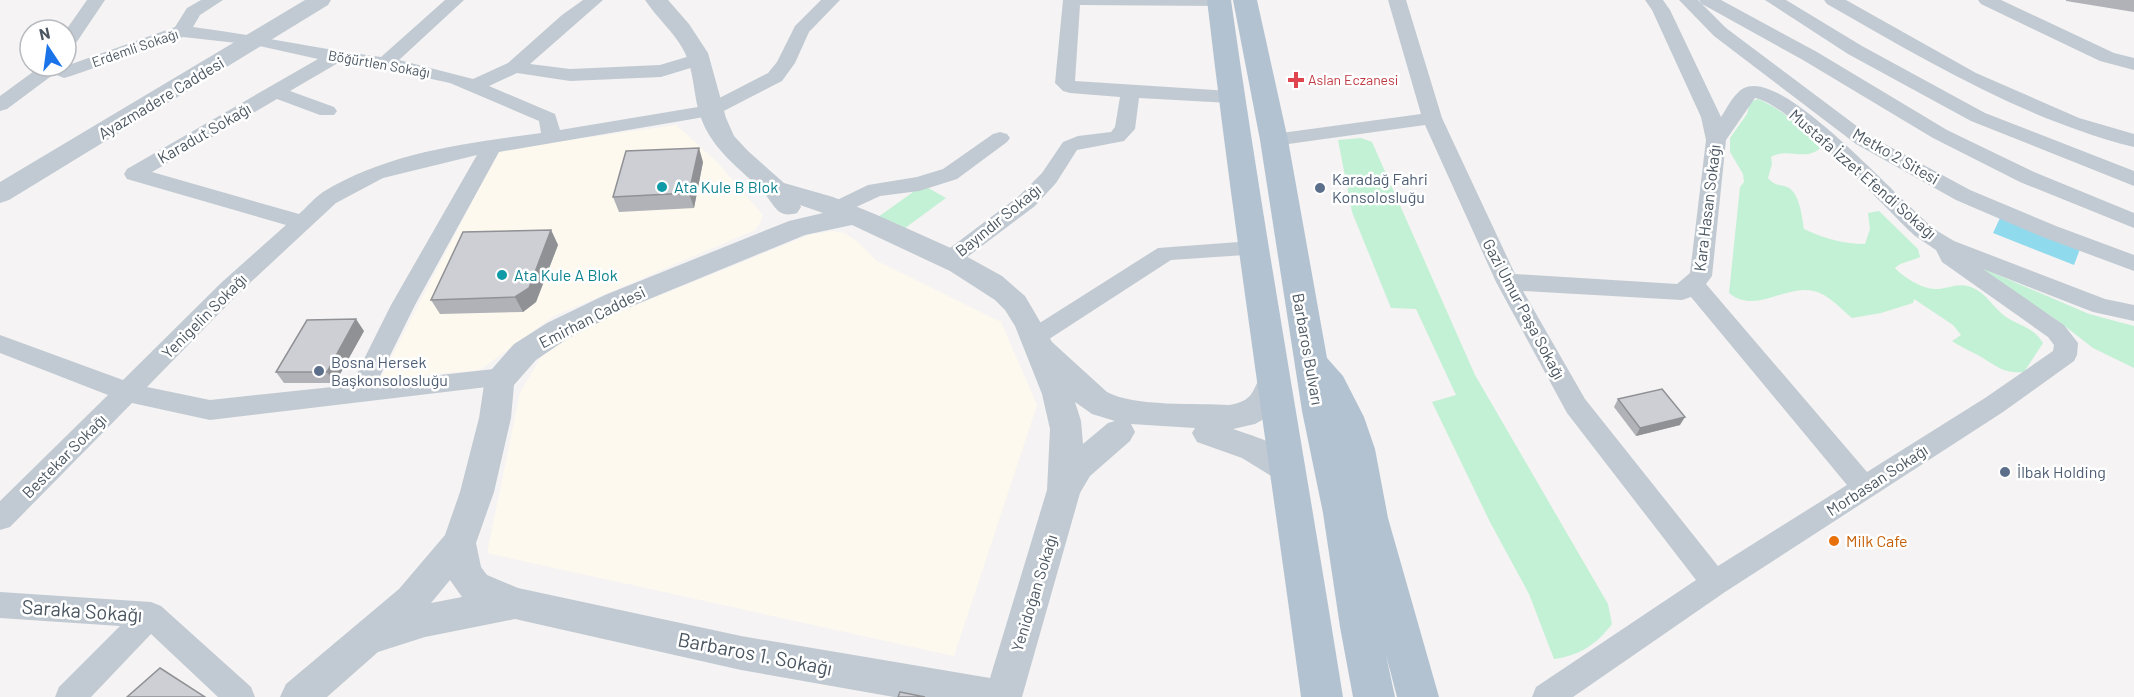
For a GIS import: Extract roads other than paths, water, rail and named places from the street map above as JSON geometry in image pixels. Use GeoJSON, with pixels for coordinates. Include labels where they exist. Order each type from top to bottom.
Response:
{"type":"FeatureCollection","features":[{"type":"Feature","properties":{"kind":"main road"},"geometry":{"type":"LineString","coordinates":[[1219,0],[1230,97],[1252,249],[1282,429],[1322,697]]}},
{"type":"Feature","properties":{"kind":"main road","name":"Barbaros Bulvarı"},"geometry":{"type":"LineString","coordinates":[[1245,0],[1274,140],[1309,357],[1342,513],[1374,697]]}},
{"type":"Feature","properties":{"kind":"main road"},"geometry":{"type":"LineString","coordinates":[[1309,357],[1331,385],[1347,417],[1357,449],[1374,536],[1413,680]]}},
{"type":"Feature","properties":{"kind":"main road"},"geometry":{"type":"LineString","coordinates":[[1282,429],[1299,424],[1319,411]]}},
{"type":"Feature","properties":{"kind":"main road"},"geometry":{"type":"LineString","coordinates":[[1297,530],[1313,520],[1342,513],[1362,520],[1374,536]]}},
{"type":"Feature","properties":{"kind":"street"},"geometry":{"type":"LineString","coordinates":[[78,25],[96,0]]}},
{"type":"Feature","properties":{"kind":"street"},"geometry":{"type":"LineString","coordinates":[[182,31],[193,12],[214,0]]}},
{"type":"Feature","properties":{"kind":"street","name":"Ayazmadere Caddesi"},"geometry":{"type":"LineString","coordinates":[[0,194],[320,0]]}},
{"type":"Feature","properties":{"kind":"street"},"geometry":{"type":"LineString","coordinates":[[385,63],[455,0]]}},
{"type":"Feature","properties":{"kind":"street"},"geometry":{"type":"LineString","coordinates":[[474,86],[515,67],[568,19],[594,0]]}},
{"type":"Feature","properties":{"kind":"street"},"geometry":{"type":"LineString","coordinates":[[656,0],[669,13],[700,58],[709,111],[725,141],[777,190],[789,209],[787,226],[776,236]]}},
{"type":"Feature","properties":{"kind":"street","name":"Yenigelin Sokağı"},"geometry":{"type":"LineString","coordinates":[[127,392],[230,288],[329,198],[376,174],[463,150],[552,138],[709,111],[775,77],[786,63],[801,30],[831,0]]}},
{"type":"Feature","properties":{"kind":"street"},"geometry":{"type":"LineString","coordinates":[[1072,0],[1065,83],[1071,87],[1230,97]]}},
{"type":"Feature","properties":{"kind":"street"},"geometry":{"type":"LineString","coordinates":[[1081,0],[1219,0]]}},
{"type":"Feature","properties":{"kind":"street","name":"Gazi Umur Paşa Sokağı"},"geometry":{"type":"LineString","coordinates":[[1397,0],[1431,118],[1507,282],[1576,406],[1715,583]]}},
{"type":"Feature","properties":{"kind":"street","name":"Kara Hasan Sokağı"},"geometry":{"type":"LineString","coordinates":[[1507,282],[1682,292],[1701,276],[1716,140],[1711,117],[1661,10],[1654,0]]}},
{"type":"Feature","properties":{"kind":"street","name":"Metko 2 Sitesi"},"geometry":{"type":"LineString","coordinates":[[1688,0],[1720,32],[1863,140],[1963,195],[2048,231],[2134,263]]}},
{"type":"Feature","properties":{"kind":"street"},"geometry":{"type":"LineString","coordinates":[[1708,0],[1810,56],[1940,134],[2027,177],[2134,221]]}},
{"type":"Feature","properties":{"kind":"street"},"geometry":{"type":"LineString","coordinates":[[1774,0],[1855,50],[1978,117],[2134,178]]}},
{"type":"Feature","properties":{"kind":"street"},"geometry":{"type":"LineString","coordinates":[[1833,0],[1970,76],[2072,122],[2134,141]]}},
{"type":"Feature","properties":{"kind":"street"},"geometry":{"type":"LineString","coordinates":[[1987,0],[2107,57],[2134,64]]}},
{"type":"Feature","properties":{"kind":"street","name":"Erdemli Sokağı"},"geometry":{"type":"LineString","coordinates":[[78,67],[182,31],[255,40]]}},
{"type":"Feature","properties":{"kind":"street","name":"Böğürtlen Sokağı"},"geometry":{"type":"LineString","coordinates":[[255,40],[335,57],[385,63],[456,79],[548,118],[552,138]]}},
{"type":"Feature","properties":{"kind":"street","name":"Karadut Sokağı"},"geometry":{"type":"LineString","coordinates":[[303,222],[134,174],[335,57]]}},
{"type":"Feature","properties":{"kind":"street"},"geometry":{"type":"LineString","coordinates":[[515,67],[570,75],[661,71],[700,58]]}},
{"type":"Feature","properties":{"kind":"street"},"geometry":{"type":"LineString","coordinates":[[0,105],[37,78]]}},
{"type":"Feature","properties":{"kind":"street"},"geometry":{"type":"LineString","coordinates":[[275,92],[327,111]]}},
{"type":"Feature","properties":{"kind":"street","name":"Bayındır Sokağı"},"geometry":{"type":"LineString","coordinates":[[950,259],[1027,201],[1049,178],[1070,146],[1078,142],[1117,137],[1125,129],[1130,92]]}},
{"type":"Feature","properties":{"kind":"street","name":"Mustafa İzzet Efendi Sokağı"},"geometry":{"type":"LineString","coordinates":[[1716,140],[1743,98],[1751,92],[1760,92],[1775,98],[1828,140],[1924,232],[1946,246],[2101,306],[2134,313]]}},
{"type":"Feature","properties":{"kind":"street"},"geometry":{"type":"LineString","coordinates":[[1274,140],[1431,118]]}},
{"type":"Feature","properties":{"kind":"street"},"geometry":{"type":"LineString","coordinates":[[846,212],[875,190],[919,184],[950,174],[1000,138]]}},
{"type":"Feature","properties":{"kind":"street"},"geometry":{"type":"LineString","coordinates":[[359,394],[403,304],[491,147]]}},
{"type":"Feature","properties":{"kind":"street"},"geometry":{"type":"LineString","coordinates":[[777,190],[846,212],[950,259],[998,289],[1014,302],[1035,337],[1053,360],[1102,404],[1122,410],[1229,417],[1245,415],[1267,402],[1274,381]]}},
{"type":"Feature","properties":{"kind":"street","name":"Emirhan Caddesi"},"geometry":{"type":"LineString","coordinates":[[459,543],[477,492],[495,418],[499,385],[503,377],[525,352],[557,331],[615,302],[776,236],[846,212]]}},
{"type":"Feature","properties":{"kind":"street","name":"Morbasan Sokağı"},"geometry":{"type":"LineString","coordinates":[[1547,697],[1715,583],[1994,405],[2065,355],[2066,344],[2056,331],[1950,257],[1946,246]]}},
{"type":"Feature","properties":{"kind":"street"},"geometry":{"type":"LineString","coordinates":[[1035,337],[1166,253],[1252,249]]}},
{"type":"Feature","properties":{"kind":"street","name":"Kara Hasan Sokağı"},"geometry":{"type":"LineString","coordinates":[[1692,283],[1865,488]]}},
{"type":"Feature","properties":{"kind":"street"},"geometry":{"type":"LineString","coordinates":[[1035,337],[1065,422],[1064,490]]}},
{"type":"Feature","properties":{"kind":"street"},"geometry":{"type":"LineString","coordinates":[[0,344],[127,392],[210,410],[503,377]]}},
{"type":"Feature","properties":{"kind":"street","name":"Bestekar Sokağı"},"geometry":{"type":"LineString","coordinates":[[0,519],[127,392]]}},
{"type":"Feature","properties":{"kind":"street"},"geometry":{"type":"LineString","coordinates":[[1065,422],[1085,432],[1208,433],[1282,429]]}},
{"type":"Feature","properties":{"kind":"street"},"geometry":{"type":"LineString","coordinates":[[1064,490],[1078,467],[1119,432]]}},
{"type":"Feature","properties":{"kind":"street"},"geometry":{"type":"LineString","coordinates":[[1208,433],[1253,449],[1288,470]]}},
{"type":"Feature","properties":{"kind":"street","name":"Yenidoğan Sokağı"},"geometry":{"type":"LineString","coordinates":[[1003,697],[1064,490]]}},
{"type":"Feature","properties":{"kind":"street"},"geometry":{"type":"LineString","coordinates":[[459,543],[464,572],[474,586],[515,603]]}},
{"type":"Feature","properties":{"kind":"street"},"geometry":{"type":"LineString","coordinates":[[299,697],[412,600],[459,543]]}},
{"type":"Feature","properties":{"kind":"street"},"geometry":{"type":"LineString","coordinates":[[357,646],[391,631],[425,621],[515,603]]}},
{"type":"Feature","properties":{"kind":"street","name":"Barbaros 1. Sokağı"},"geometry":{"type":"LineString","coordinates":[[515,603],[741,653],[996,697]]}},
{"type":"Feature","properties":{"kind":"street","name":"Saraka Sokağı"},"geometry":{"type":"LineString","coordinates":[[0,605],[151,615],[240,697]]}},
{"type":"Feature","properties":{"kind":"street"},"geometry":{"type":"LineString","coordinates":[[70,697],[151,615]]}},
{"type":"Feature","properties":{"kind":"street"},"geometry":{"type":"LineString","coordinates":[[1413,680],[1441,697]]}},
{"type":"Feature","properties":{"kind":"water"},"geometry":{"type":"Polygon","coordinates":[[[2000,218],[2080,249],[2074,265],[1993,233],[2000,218]]]}},
{"type":"Feature","properties":{"kind":"place","name":"Aslan Eczanesi"},"geometry":{"type":"Point","coordinates":[1296,80]}},
{"type":"Feature","properties":{"kind":"place","name":"Ata Kule B Blok"},"geometry":{"type":"Point","coordinates":[662,187]}},
{"type":"Feature","properties":{"kind":"place","name":"Karadağ Fahri Konsolosluğu"},"geometry":{"type":"Point","coordinates":[1320,188]}},
{"type":"Feature","properties":{"kind":"place","name":"Ata Kule A Blok"},"geometry":{"type":"Point","coordinates":[502,275]}},
{"type":"Feature","properties":{"kind":"place","name":"Bosna Hersek Başkonsolosluğu"},"geometry":{"type":"Point","coordinates":[319,371]}},
{"type":"Feature","properties":{"kind":"place","name":"İlbak Holding"},"geometry":{"type":"Point","coordinates":[2005,472]}},
{"type":"Feature","properties":{"kind":"place","name":"Milk Cafe"},"geometry":{"type":"Point","coordinates":[1834,541]}}]}
